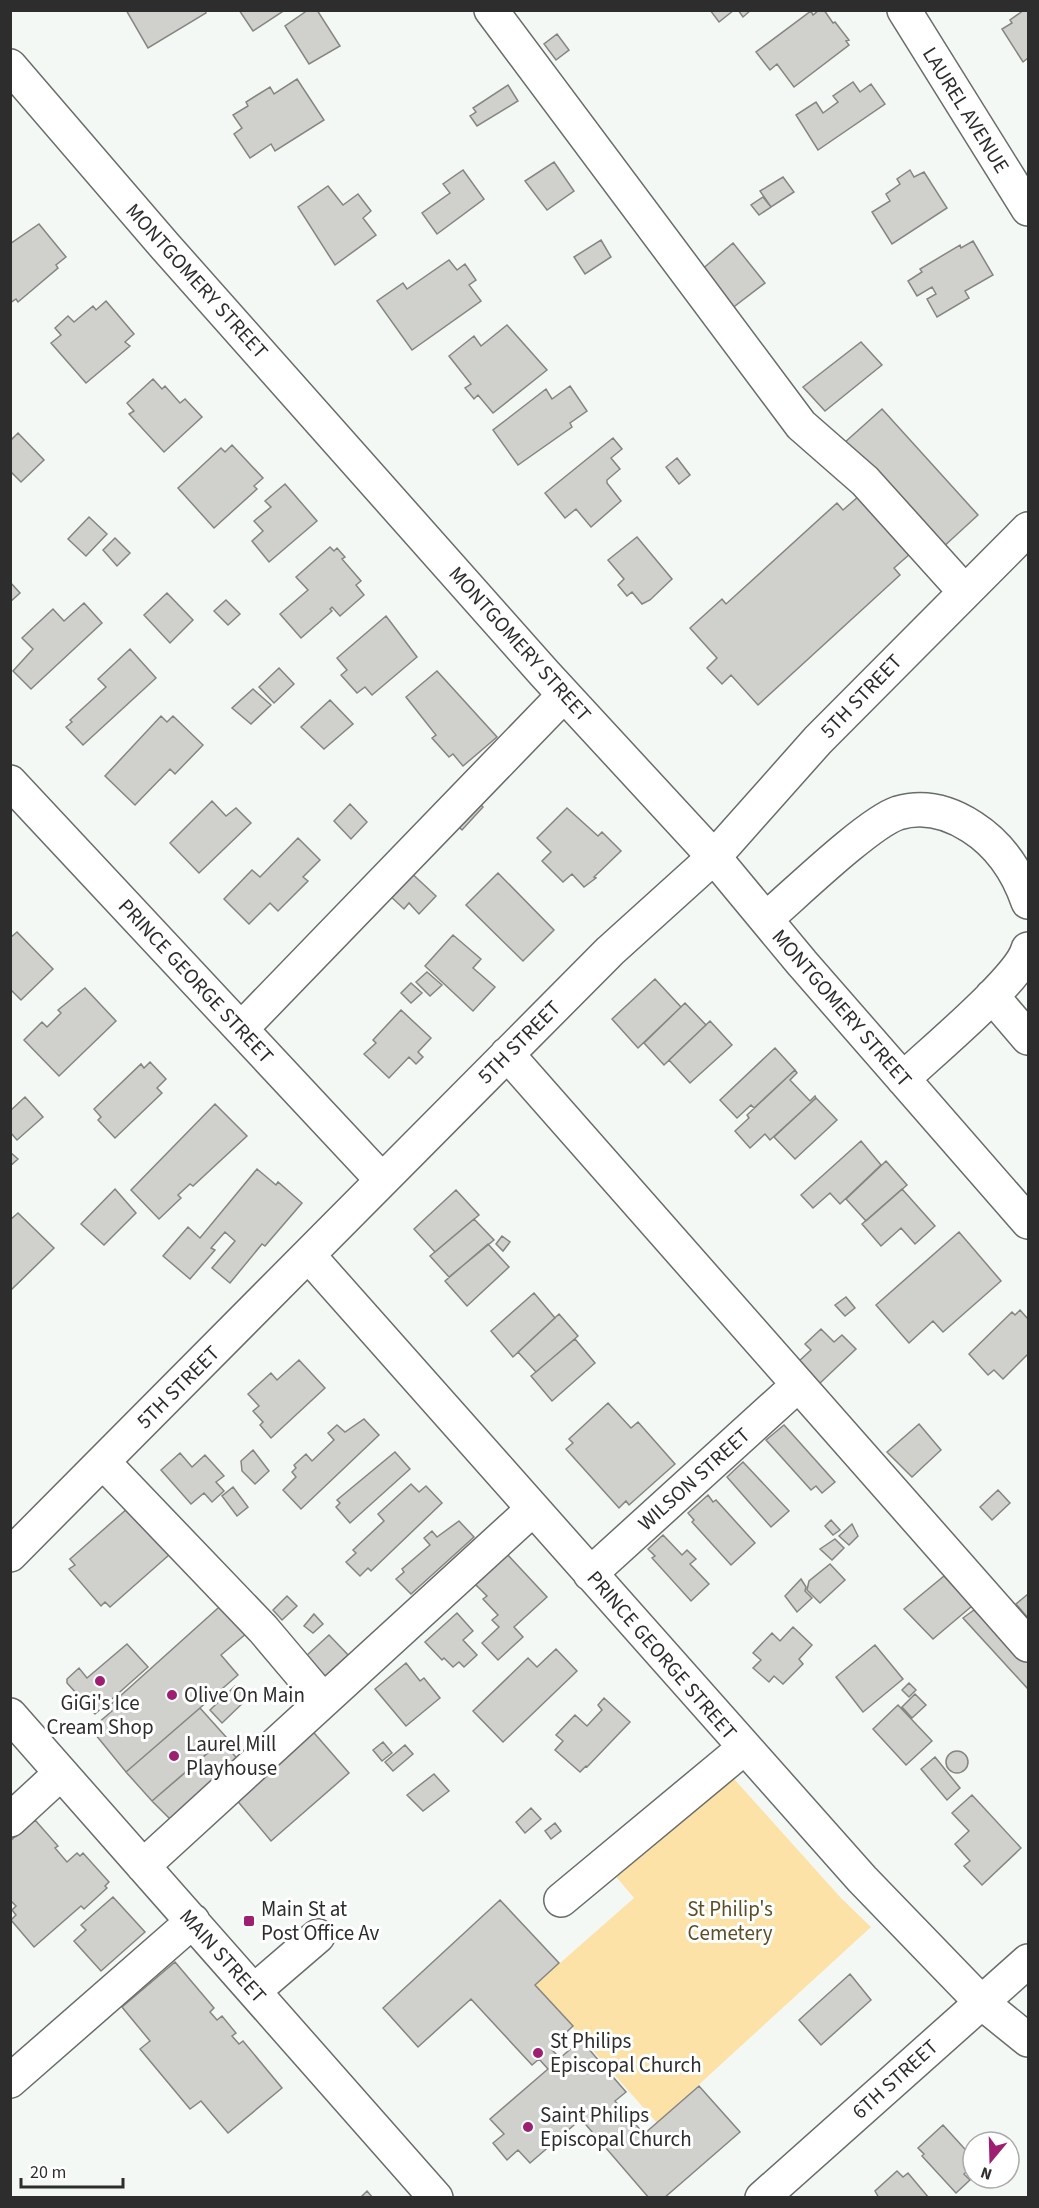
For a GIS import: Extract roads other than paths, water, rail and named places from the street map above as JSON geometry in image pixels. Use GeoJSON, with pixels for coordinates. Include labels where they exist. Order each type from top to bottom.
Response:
{"type":"FeatureCollection","features":[{"type":"Feature","properties":{"kind":"street"},"geometry":{"type":"LineString","coordinates":[[491,10],[801,425],[865,481],[965,592]]}},
{"type":"Feature","properties":{"kind":"street","name":"LAUREL AVENUE"},"geometry":{"type":"LineString","coordinates":[[904,10],[1029,210]]}},
{"type":"Feature","properties":{"kind":"street","name":"MONTGOMERY STREET"},"geometry":{"type":"LineString","coordinates":[[10,66],[164,245],[564,695],[714,857],[1029,1222]]}},
{"type":"Feature","properties":{"kind":"street","name":"5TH STREET"},"geometry":{"type":"LineString","coordinates":[[10,1555],[610,951],[714,857],[818,740],[1029,529]]}},
{"type":"Feature","properties":{"kind":"street"},"geometry":{"type":"LineString","coordinates":[[242,1029],[564,695]]}},
{"type":"Feature","properties":{"kind":"street","name":"PRINCE GEORGE STREET"},"geometry":{"type":"LineString","coordinates":[[10,782],[382,1180]]}},
{"type":"Feature","properties":{"kind":"street"},"geometry":{"type":"LineString","coordinates":[[766,919],[867,833],[896,814],[915,810],[935,810],[958,818],[982,833],[1007,858],[1021,880],[1029,902]]}},
{"type":"Feature","properties":{"kind":"street"},"geometry":{"type":"LineString","coordinates":[[903,1078],[992,996],[1016,971],[1029,949]]}},
{"type":"Feature","properties":{"kind":"street"},"geometry":{"type":"LineString","coordinates":[[992,996],[1029,1038]]}},
{"type":"Feature","properties":{"kind":"street"},"geometry":{"type":"LineString","coordinates":[[507,1054],[1029,1645]]}},
{"type":"Feature","properties":{"kind":"street","name":"PRINCE GEORGE STREET"},"geometry":{"type":"LineString","coordinates":[[309,1256],[744,1749],[889,1909],[981,2002],[1029,2040]]}},
{"type":"Feature","properties":{"kind":"street","name":"WILSON STREET"},"geometry":{"type":"LineString","coordinates":[[590,1574],[798,1385]]}},
{"type":"Feature","properties":{"kind":"street"},"geometry":{"type":"LineString","coordinates":[[103,1462],[263,1629],[323,1701]]}},
{"type":"Feature","properties":{"kind":"street"},"geometry":{"type":"LineString","coordinates":[[142,1866],[533,1509]]}},
{"type":"Feature","properties":{"kind":"street","name":"MAIN STREET"},"geometry":{"type":"LineString","coordinates":[[10,1715],[436,2198]]}},
{"type":"Feature","properties":{"kind":"street"},"geometry":{"type":"LineString","coordinates":[[561,1900],[744,1749]]}},
{"type":"Feature","properties":{"kind":"street"},"geometry":{"type":"LineString","coordinates":[[10,1820],[61,1773]]}},
{"type":"Feature","properties":{"kind":"street"},"geometry":{"type":"LineString","coordinates":[[10,2081],[193,1921]]}},
{"type":"Feature","properties":{"kind":"street"},"geometry":{"type":"LineString","coordinates":[[254,1991],[318,1936]]}},
{"type":"Feature","properties":{"kind":"street","name":"6TH STREET"},"geometry":{"type":"LineString","coordinates":[[762,2198],[1029,1961]]}},
{"type":"Feature","properties":{"kind":"place","name":"GiGi's Ice Cream Shop"},"geometry":{"type":"Point","coordinates":[100,1681]}},
{"type":"Feature","properties":{"kind":"place","name":"Olive On Main"},"geometry":{"type":"Point","coordinates":[172,1695]}},
{"type":"Feature","properties":{"kind":"place","name":"Laurel Mill Playhouse"},"geometry":{"type":"Point","coordinates":[174,1756]}},
{"type":"Feature","properties":{"kind":"place","name":"Main St at Post Office Av"},"geometry":{"type":"Point","coordinates":[249,1921]}},
{"type":"Feature","properties":{"kind":"place","name":"St Philips Episcopal Church"},"geometry":{"type":"Point","coordinates":[538,2053]}},
{"type":"Feature","properties":{"kind":"place","name":"Saint Philips Episcopal Church"},"geometry":{"type":"Point","coordinates":[528,2127]}},
{"type":"Feature","properties":{"kind":"park label","name":"St Philip's Cemetery"},"geometry":{"type":"Point","coordinates":[730,1921]}}]}
